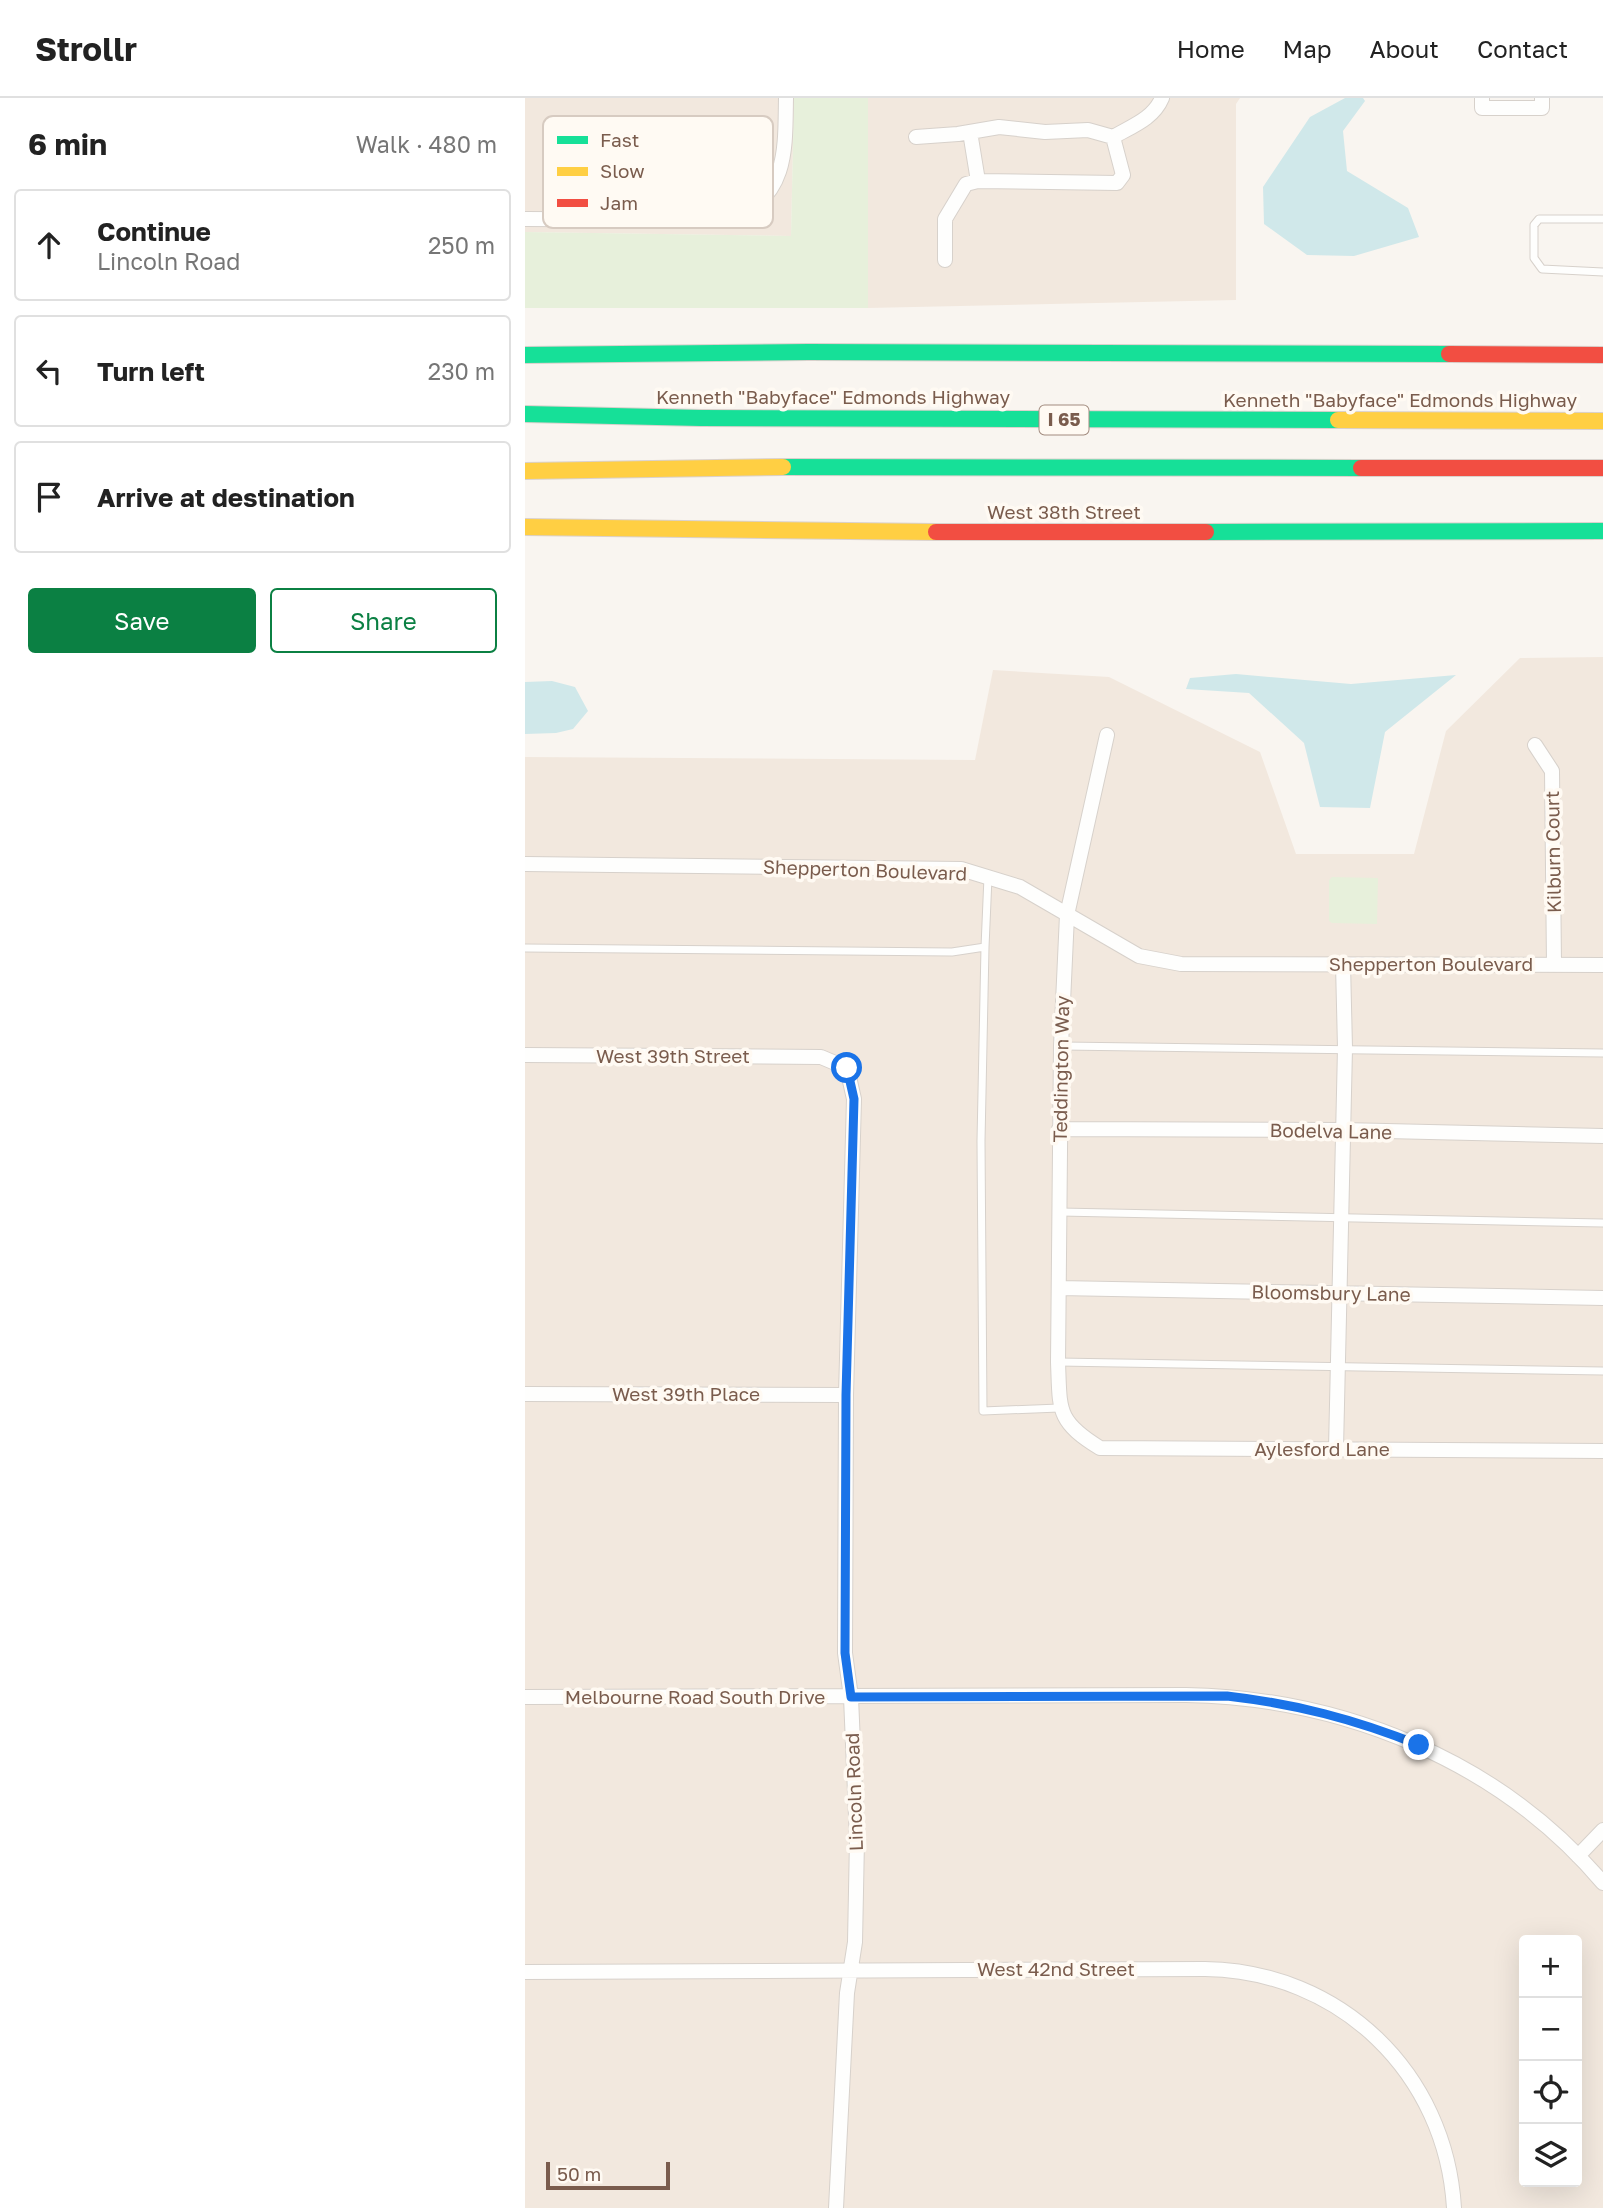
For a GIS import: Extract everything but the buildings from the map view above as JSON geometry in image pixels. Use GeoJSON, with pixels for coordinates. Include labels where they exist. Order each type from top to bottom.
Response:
{"type":"FeatureCollection","features":[{"type":"Feature","properties":{"kind":"main road"},"geometry":{"type":"LineString","coordinates":[[525,355],[1006,352],[1603,355]]}},
{"type":"Feature","properties":{"kind":"main road","name":"Kenneth \"Babyface\" Edmonds Highway"},"geometry":{"type":"LineString","coordinates":[[525,414],[728,418],[1603,421]]}},
{"type":"Feature","properties":{"kind":"main road"},"geometry":{"type":"LineString","coordinates":[[525,471],[718,467],[1603,468]]}},
{"type":"Feature","properties":{"kind":"main road","name":"West 38th Street"},"geometry":{"type":"LineString","coordinates":[[525,527],[826,533],[1603,531]]}},
{"type":"Feature","properties":{"kind":"street"},"geometry":{"type":"LineString","coordinates":[[773,185],[782,163],[786,98]]}},
{"type":"Feature","properties":{"kind":"street"},"geometry":{"type":"LineString","coordinates":[[916,136],[999,127],[1045,132],[1089,130],[1113,137],[1148,118],[1162,98]]}},
{"type":"Feature","properties":{"kind":"street"},"geometry":{"type":"LineString","coordinates":[[1482,98],[1482,108],[1542,108],[1542,98]]}},
{"type":"Feature","properties":{"kind":"street"},"geometry":{"type":"LineString","coordinates":[[970,132],[978,181]]}},
{"type":"Feature","properties":{"kind":"street"},"geometry":{"type":"LineString","coordinates":[[945,260],[945,219],[963,188],[971,182],[1117,183],[1123,174],[1113,137]]}},
{"type":"Feature","properties":{"kind":"street"},"geometry":{"type":"LineString","coordinates":[[525,219],[543,219]]}},
{"type":"Feature","properties":{"kind":"street","name":"Teddington Way"},"geometry":{"type":"LineString","coordinates":[[1059,1408],[1059,1129],[1067,915],[1107,735]]}},
{"type":"Feature","properties":{"kind":"street","name":"Kilburn Court"},"geometry":{"type":"LineString","coordinates":[[1535,745],[1552,771],[1554,965]]}},
{"type":"Feature","properties":{"kind":"street","name":"Shepperton Boulevard"},"geometry":{"type":"LineString","coordinates":[[525,864],[961,869],[1020,887],[1139,956],[1181,964],[1603,965]]}},
{"type":"Feature","properties":{"kind":"street"},"geometry":{"type":"LineString","coordinates":[[1336,1449],[1345,1048],[1343,964]]}},
{"type":"Feature","properties":{"kind":"street","name":"West 39th Street"},"geometry":{"type":"LineString","coordinates":[[525,1055],[821,1057]]}},
{"type":"Feature","properties":{"kind":"street","name":"Lincoln Road"},"geometry":{"type":"LineString","coordinates":[[821,1057],[847,1068],[854,1099],[846,1395],[845,1653],[851,1697],[857,1840],[855,1942],[847,1993],[836,2208]]}},
{"type":"Feature","properties":{"kind":"street","name":"Bodelva Lane"},"geometry":{"type":"LineString","coordinates":[[1059,1129],[1343,1130],[1603,1136]]}},
{"type":"Feature","properties":{"kind":"street","name":"Bloomsbury Lane"},"geometry":{"type":"LineString","coordinates":[[1059,1288],[1603,1298]]}},
{"type":"Feature","properties":{"kind":"street","name":"West 39th Place"},"geometry":{"type":"LineString","coordinates":[[525,1394],[846,1395]]}},
{"type":"Feature","properties":{"kind":"street","name":"Aylesford Lane"},"geometry":{"type":"LineString","coordinates":[[1059,1408],[1076,1433],[1100,1448],[1603,1451]]}},
{"type":"Feature","properties":{"kind":"street","name":"Melbourne Road South Drive"},"geometry":{"type":"LineString","coordinates":[[525,1697],[1200,1695],[1282,1703],[1363,1723],[1435,1753],[1477,1776],[1518,1805],[1578,1856],[1603,1883]]}},
{"type":"Feature","properties":{"kind":"street"},"geometry":{"type":"LineString","coordinates":[[1578,1856],[1603,1830]]}},
{"type":"Feature","properties":{"kind":"street","name":"West 42nd Street"},"geometry":{"type":"LineString","coordinates":[[525,1972],[1221,1969],[1257,1974],[1296,1986],[1333,2005],[1365,2027],[1386,2047],[1412,2079],[1428,2107],[1443,2145],[1451,2176],[1454,2208]]}},
{"type":"Feature","properties":{"kind":"lane"},"geometry":{"type":"LineString","coordinates":[[1603,219],[1539,219],[1534,225],[1534,258],[1542,269],[1603,272]]}},
{"type":"Feature","properties":{"kind":"lane"},"geometry":{"type":"LineString","coordinates":[[988,877],[981,1142],[983,1411],[1059,1408]]}},
{"type":"Feature","properties":{"kind":"lane"},"geometry":{"type":"LineString","coordinates":[[525,948],[952,952],[985,947]]}},
{"type":"Feature","properties":{"kind":"lane"},"geometry":{"type":"LineString","coordinates":[[1061,1046],[1603,1053]]}},
{"type":"Feature","properties":{"kind":"lane"},"geometry":{"type":"LineString","coordinates":[[1059,1212],[1603,1223]]}},
{"type":"Feature","properties":{"kind":"lane"},"geometry":{"type":"LineString","coordinates":[[1058,1362],[1603,1371]]}},
{"type":"Feature","properties":{"kind":"shaded area"},"geometry":{"type":"Polygon","coordinates":[[[525,98],[794,98],[791,236],[525,232],[525,98]]]}},
{"type":"Feature","properties":{"kind":"shaded area"},"geometry":{"type":"Polygon","coordinates":[[[868,98],[1240,98],[1236,104],[1236,300],[868,308],[868,98]]]}},
{"type":"Feature","properties":{"kind":"shaded area"},"geometry":{"type":"Polygon","coordinates":[[[1603,657],[1603,2208],[525,2208],[525,757],[975,760],[993,670],[1109,677],[1260,752],[1296,854],[1414,854],[1446,731],[1520,658],[1603,657]]]}},
{"type":"Feature","properties":{"kind":"green space"},"geometry":{"type":"Polygon","coordinates":[[[794,98],[868,98],[868,308],[525,308],[525,232],[791,236],[794,98]]]}},
{"type":"Feature","properties":{"kind":"green space"},"geometry":{"type":"Polygon","coordinates":[[[1332,877],[1378,878],[1377,924],[1329,921],[1329,880],[1332,877]]]}},
{"type":"Feature","properties":{"kind":"water"},"geometry":{"type":"Polygon","coordinates":[[[1345,98],[1363,98],[1365,101],[1343,131],[1347,171],[1408,208],[1419,237],[1354,256],[1307,255],[1264,224],[1263,187],[1310,117],[1345,98]]]}},
{"type":"Feature","properties":{"kind":"water"},"geometry":{"type":"Polygon","coordinates":[[[1236,674],[1351,684],[1456,675],[1385,732],[1370,808],[1320,807],[1304,743],[1249,693],[1186,689],[1190,678],[1236,674]]]}},
{"type":"Feature","properties":{"kind":"water"},"geometry":{"type":"Polygon","coordinates":[[[552,681],[575,687],[588,711],[573,729],[556,733],[525,734],[525,682],[552,681]]]}},
{"type":"Feature","properties":{"kind":"traffic: fast"},"geometry":{"type":"LineString","coordinates":[[525,355],[808,352],[1449,354]]}},
{"type":"Feature","properties":{"kind":"traffic: fast"},"geometry":{"type":"LineString","coordinates":[[525,414],[701,418],[1338,420]]}},
{"type":"Feature","properties":{"kind":"traffic: fast"},"geometry":{"type":"LineString","coordinates":[[783,467],[1361,468]]}},
{"type":"Feature","properties":{"kind":"traffic: fast"},"geometry":{"type":"LineString","coordinates":[[1206,532],[1603,531]]}},
{"type":"Feature","properties":{"kind":"traffic: slow"},"geometry":{"type":"LineString","coordinates":[[1338,420],[1603,421]]}},
{"type":"Feature","properties":{"kind":"traffic: slow"},"geometry":{"type":"LineString","coordinates":[[525,471],[783,467]]}},
{"type":"Feature","properties":{"kind":"traffic: slow"},"geometry":{"type":"LineString","coordinates":[[525,527],[936,532]]}},
{"type":"Feature","properties":{"kind":"traffic: jam"},"geometry":{"type":"LineString","coordinates":[[1449,354],[1603,355]]}},
{"type":"Feature","properties":{"kind":"traffic: jam"},"geometry":{"type":"LineString","coordinates":[[1361,468],[1603,468]]}},
{"type":"Feature","properties":{"kind":"traffic: jam"},"geometry":{"type":"LineString","coordinates":[[936,532],[1206,532]]}},
{"type":"Feature","properties":{"kind":"route"},"geometry":{"type":"LineString","coordinates":[[847,1068],[854,1099],[846,1395],[845,1653],[851,1697],[1227,1696],[1324,1712],[1363,1723],[1419,1745]]}}]}
